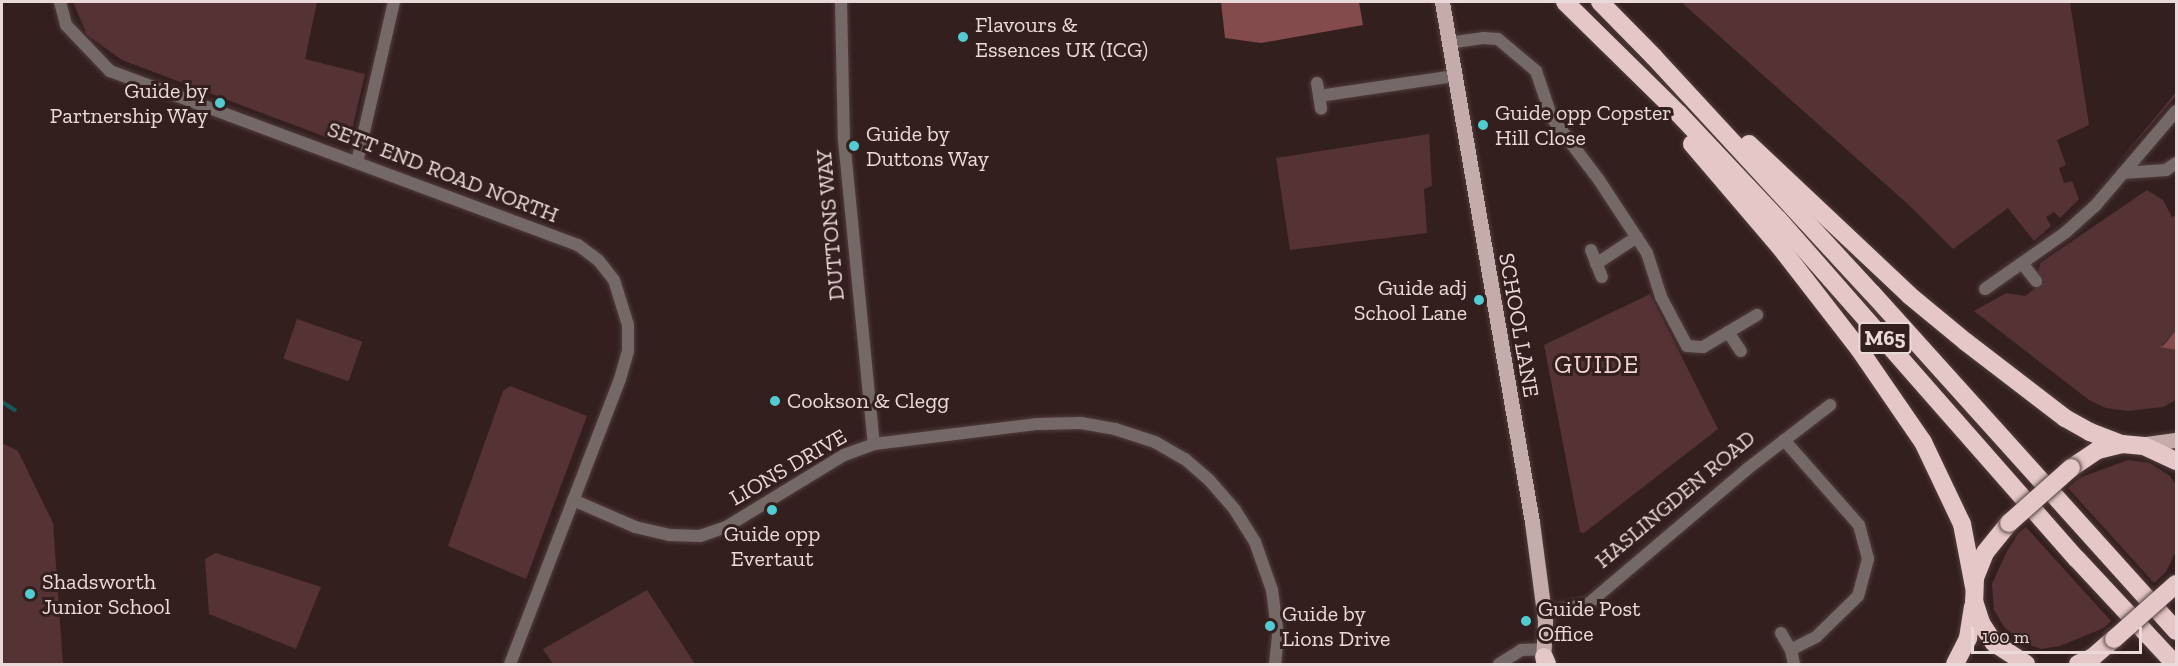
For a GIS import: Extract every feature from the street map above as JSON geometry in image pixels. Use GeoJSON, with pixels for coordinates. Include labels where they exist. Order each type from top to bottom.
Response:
{"type":"FeatureCollection","features":[{"type":"Feature","properties":{"kind":"highway","name":"M65"},"geometry":{"type":"LineString","coordinates":[[1565,2],[1679,114],[1778,219],[2077,559],[2175,664]]}},
{"type":"Feature","properties":{"kind":"highway","name":"M65"},"geometry":{"type":"LineString","coordinates":[[1600,2],[1654,57],[2176,631]]}},
{"type":"Feature","properties":{"kind":"highway"},"geometry":{"type":"LineString","coordinates":[[1585,21],[1780,247],[1859,349],[1923,442],[1956,506],[1967,541],[1974,594],[1981,623],[1994,643],[2025,664]]}},
{"type":"Feature","properties":{"kind":"highway"},"geometry":{"type":"LineString","coordinates":[[1654,57],[1909,295],[1966,342],[2065,418],[2090,432],[2176,461]]}},
{"type":"Feature","properties":{"kind":"highway"},"geometry":{"type":"LineString","coordinates":[[1955,664],[1970,630],[1978,570],[1989,545],[2071,468],[2098,450],[2130,444]]}},
{"type":"Feature","properties":{"kind":"highway"},"geometry":{"type":"LineString","coordinates":[[2078,664],[2102,651],[2176,584]]}},
{"type":"Feature","properties":{"kind":"main road","name":"SCHOOL LANE"},"geometry":{"type":"LineString","coordinates":[[1442,2],[1532,522],[1544,613],[1544,660]]}},
{"type":"Feature","properties":{"kind":"main road"},"geometry":{"type":"LineString","coordinates":[[2130,444],[2176,440]]}},
{"type":"Feature","properties":{"kind":"street","name":"SETT END ROAD NORTH"},"geometry":{"type":"LineString","coordinates":[[60,2],[66,25],[110,71],[578,245],[599,261],[614,280],[628,325],[628,351],[510,664]]}},
{"type":"Feature","properties":{"kind":"street"},"geometry":{"type":"LineString","coordinates":[[357,162],[394,2]]}},
{"type":"Feature","properties":{"kind":"street","name":"DUTTONS WAY"},"geometry":{"type":"LineString","coordinates":[[841,2],[844,140],[874,444]]}},
{"type":"Feature","properties":{"kind":"street"},"geometry":{"type":"LineString","coordinates":[[1448,43],[1483,38],[1498,39],[1533,67],[1539,76],[1552,118],[1599,180],[1647,253],[1661,297],[1684,343],[1692,348],[1700,348],[1757,315]]}},
{"type":"Feature","properties":{"kind":"street"},"geometry":{"type":"LineString","coordinates":[[1321,109],[1318,89],[1454,76]]}},
{"type":"Feature","properties":{"kind":"street"},"geometry":{"type":"LineString","coordinates":[[1984,289],[2066,232],[2095,206],[2176,111]]}},
{"type":"Feature","properties":{"kind":"street"},"geometry":{"type":"LineString","coordinates":[[2123,174],[2166,170],[2176,163]]}},
{"type":"Feature","properties":{"kind":"street"},"geometry":{"type":"LineString","coordinates":[[1596,264],[1637,237]]}},
{"type":"Feature","properties":{"kind":"street"},"geometry":{"type":"LineString","coordinates":[[1591,250],[1602,276]]}},
{"type":"Feature","properties":{"kind":"street"},"geometry":{"type":"LineString","coordinates":[[2022,263],[2036,281]]}},
{"type":"Feature","properties":{"kind":"street"},"geometry":{"type":"LineString","coordinates":[[1728,333],[1741,351]]}},
{"type":"Feature","properties":{"kind":"street","name":"HASLINGDEN ROAD"},"geometry":{"type":"LineString","coordinates":[[1544,613],[1588,604],[1784,440],[1830,405]]}},
{"type":"Feature","properties":{"kind":"street","name":"LIONS DRIVE"},"geometry":{"type":"LineString","coordinates":[[573,500],[635,527],[669,535],[700,536],[726,527],[844,454],[874,444],[1038,424],[1081,423],[1114,429],[1155,442],[1185,459],[1210,481],[1235,510],[1255,542],[1264,564],[1275,608],[1278,636],[1275,664]]}},
{"type":"Feature","properties":{"kind":"street"},"geometry":{"type":"LineString","coordinates":[[1784,440],[1859,525],[1868,559],[1858,596],[1816,638],[1791,650]]}},
{"type":"Feature","properties":{"kind":"street"},"geometry":{"type":"LineString","coordinates":[[1781,633],[1791,650],[1794,664]]}},
{"type":"Feature","properties":{"kind":"street"},"geometry":{"type":"LineString","coordinates":[[1499,664],[1521,650],[1544,660]]}},
{"type":"Feature","properties":{"kind":"shaded area"},"geometry":{"type":"Polygon","coordinates":[[[73,2],[317,2],[305,59],[365,74],[351,134],[336,141],[122,60],[87,35],[73,2]]]}},
{"type":"Feature","properties":{"kind":"shaded area"},"geometry":{"type":"Polygon","coordinates":[[[1221,2],[1359,2],[1363,25],[1261,43],[1225,38],[1221,2]]]}},
{"type":"Feature","properties":{"kind":"shaded area"},"geometry":{"type":"Polygon","coordinates":[[[1681,2],[2070,2],[2089,125],[2057,140],[2066,165],[2059,168],[2064,183],[2072,181],[2079,199],[2060,218],[2054,212],[2046,217],[2051,226],[2034,241],[2008,208],[1953,249],[1910,206],[1681,2]]]}},
{"type":"Feature","properties":{"kind":"shaded area"},"geometry":{"type":"Polygon","coordinates":[[[2176,92],[2176,96],[2112,170],[2176,92]]]}},
{"type":"Feature","properties":{"kind":"shaded area"},"geometry":{"type":"Polygon","coordinates":[[[1429,134],[1432,186],[1424,189],[1427,233],[1290,250],[1276,158],[1429,134]]]}},
{"type":"Feature","properties":{"kind":"shaded area"},"geometry":{"type":"Polygon","coordinates":[[[2147,190],[2163,200],[2172,217],[2176,215],[2176,330],[2161,347],[2176,350],[2176,400],[2163,407],[2127,411],[2106,408],[2089,400],[1974,311],[2006,293],[2025,296],[2044,282],[2038,273],[2040,263],[2147,190]]]}},
{"type":"Feature","properties":{"kind":"shaded area"},"geometry":{"type":"Polygon","coordinates":[[[1650,294],[1718,429],[1584,533],[1580,532],[1544,345],[1650,294]]]}},
{"type":"Feature","properties":{"kind":"shaded area"},"geometry":{"type":"Polygon","coordinates":[[[297,319],[362,341],[349,381],[283,359],[297,319]]]}},
{"type":"Feature","properties":{"kind":"shaded area"},"geometry":{"type":"Polygon","coordinates":[[[2176,330],[2176,350],[2160,347],[2164,345],[2176,330]]]}},
{"type":"Feature","properties":{"kind":"shaded area"},"geometry":{"type":"Polygon","coordinates":[[[510,386],[587,416],[526,579],[448,546],[503,391],[510,386]]]}},
{"type":"Feature","properties":{"kind":"shaded area","name":"Shadsworth Junior School"},"geometry":{"type":"Polygon","coordinates":[[[2,443],[18,451],[53,523],[63,664],[2,664],[2,443]]]}},
{"type":"Feature","properties":{"kind":"shaded area"},"geometry":{"type":"Polygon","coordinates":[[[2128,460],[2150,463],[2170,476],[2176,485],[2176,551],[2166,572],[2154,583],[2068,488],[2079,478],[2128,460]]]}},
{"type":"Feature","properties":{"kind":"shaded area"},"geometry":{"type":"Polygon","coordinates":[[[2026,527],[2111,621],[2104,628],[2060,646],[2041,649],[2024,643],[2004,627],[1994,610],[1992,584],[2006,553],[2018,533],[2026,527]]]}},
{"type":"Feature","properties":{"kind":"shaded area"},"geometry":{"type":"Polygon","coordinates":[[[216,553],[321,587],[296,649],[209,614],[205,559],[216,553]]]}},
{"type":"Feature","properties":{"kind":"shaded area"},"geometry":{"type":"Polygon","coordinates":[[[647,590],[695,664],[553,664],[543,649],[647,590]]]}},
{"type":"Feature","properties":{"kind":"waterway"},"geometry":{"type":"LineString","coordinates":[[2,402],[15,410]]}},
{"type":"Feature","properties":{"kind":"place","name":"Flavours & Essences UK (ICG)"},"geometry":{"type":"Point","coordinates":[963,37]}},
{"type":"Feature","properties":{"kind":"place","name":"Guide by Partnership Way"},"geometry":{"type":"Point","coordinates":[220,103]}},
{"type":"Feature","properties":{"kind":"place","name":"Guide opp Copster Hill Close"},"geometry":{"type":"Point","coordinates":[1483,125]}},
{"type":"Feature","properties":{"kind":"place","name":"Guide by Duttons Way"},"geometry":{"type":"Point","coordinates":[854,146]}},
{"type":"Feature","properties":{"kind":"place","name":"Guide adj School Lane"},"geometry":{"type":"Point","coordinates":[1479,300]}},
{"type":"Feature","properties":{"kind":"place","name":"Cookson & Clegg"},"geometry":{"type":"Point","coordinates":[775,401]}},
{"type":"Feature","properties":{"kind":"place","name":"Guide opp Evertaut"},"geometry":{"type":"Point","coordinates":[772,510]}},
{"type":"Feature","properties":{"kind":"place","name":"Shadsworth Junior School"},"geometry":{"type":"Point","coordinates":[30,594]}},
{"type":"Feature","properties":{"kind":"place","name":"Guide Post Office"},"geometry":{"type":"Point","coordinates":[1526,621]}},
{"type":"Feature","properties":{"kind":"place","name":"Guide by Lions Drive"},"geometry":{"type":"Point","coordinates":[1270,626]}},
{"type":"Feature","properties":{"kind":"district","name":"GUIDE"},"geometry":{"type":"Point","coordinates":[1597,365]}}]}
